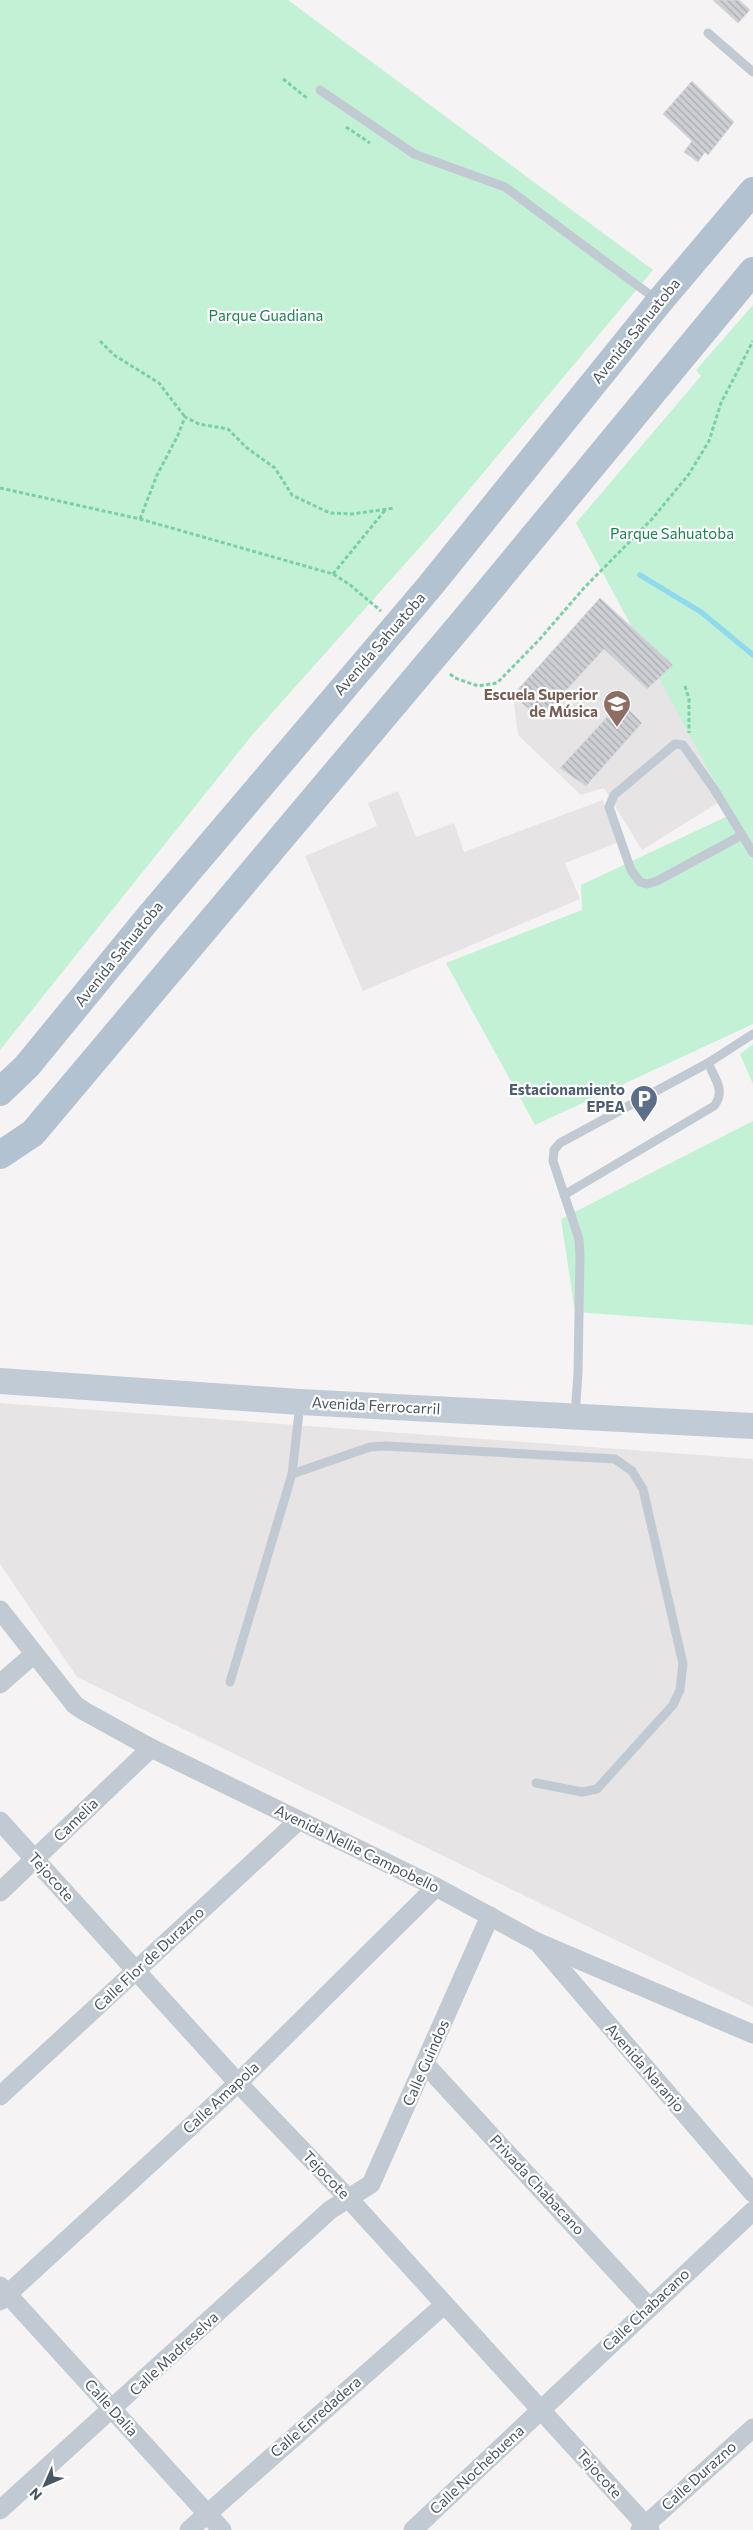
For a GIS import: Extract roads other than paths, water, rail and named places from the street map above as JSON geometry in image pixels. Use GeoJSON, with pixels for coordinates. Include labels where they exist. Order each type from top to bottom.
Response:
{"type":"FeatureCollection","features":[{"type":"Feature","properties":{"kind":"main road","name":"Avenida Sahuatoba"},"geometry":{"type":"LineString","coordinates":[[0,1092],[27,1066],[150,916],[430,586],[659,302],[753,191]]}},
{"type":"Feature","properties":{"kind":"main road"},"geometry":{"type":"LineString","coordinates":[[0,1175],[33,1133],[468,616],[753,271]]}},
{"type":"Feature","properties":{"kind":"main road"},"geometry":{"type":"LineString","coordinates":[[0,1155],[33,1133]]}},
{"type":"Feature","properties":{"kind":"street","name":"Avenida Ferrocarril"},"geometry":{"type":"LineString","coordinates":[[0,1381],[300,1402],[574,1415],[753,1426]]}},
{"type":"Feature","properties":{"kind":"street","name":"Avenida Nellie Campobello"},"geometry":{"type":"LineString","coordinates":[[0,1610],[76,1705],[151,1748],[436,1887],[537,1942],[753,2034]]}},
{"type":"Feature","properties":{"kind":"street"},"geometry":{"type":"LineString","coordinates":[[0,1684],[34,1654]]}},
{"type":"Feature","properties":{"kind":"street","name":"Camelia"},"geometry":{"type":"LineString","coordinates":[[0,1892],[151,1748]]}},
{"type":"Feature","properties":{"kind":"street","name":"Tejocote"},"geometry":{"type":"LineString","coordinates":[[0,1821],[238,2083],[349,2199],[645,2528]]}},
{"type":"Feature","properties":{"kind":"street","name":"Calle Flor de Durazno"},"geometry":{"type":"LineString","coordinates":[[0,2096],[298,1821]]}},
{"type":"Feature","properties":{"kind":"street","name":"Calle Amapola"},"geometry":{"type":"LineString","coordinates":[[2,2294],[238,2083],[436,1887]]}},
{"type":"Feature","properties":{"kind":"street","name":"Calle Guindos"},"geometry":{"type":"LineString","coordinates":[[349,2199],[371,2184],[490,1916]]}},
{"type":"Feature","properties":{"kind":"street","name":"Avenida Naranjo"},"geometry":{"type":"LineString","coordinates":[[537,1942],[753,2193]]}},
{"type":"Feature","properties":{"kind":"street","name":"Privada Chabacano"},"geometry":{"type":"LineString","coordinates":[[425,2064],[649,2306]]}},
{"type":"Feature","properties":{"kind":"street","name":"Calle Madreselva"},"geometry":{"type":"LineString","coordinates":[[0,2510],[113,2410],[330,2210],[349,2199]]}},
{"type":"Feature","properties":{"kind":"street","name":"Calle Chabacano"},"geometry":{"type":"LineString","coordinates":[[541,2411],[649,2306],[753,2211]]}},
{"type":"Feature","properties":{"kind":"street","name":"Calle Dalia"},"geometry":{"type":"LineString","coordinates":[[2,2294],[113,2410],[222,2530]]}},
{"type":"Feature","properties":{"kind":"street","name":"Calle Enredadera"},"geometry":{"type":"LineString","coordinates":[[189,2530],[444,2305]]}},
{"type":"Feature","properties":{"kind":"street","name":"Calle Nochebuena"},"geometry":{"type":"LineString","coordinates":[[413,2530],[541,2411]]}},
{"type":"Feature","properties":{"kind":"street","name":"Calle Durazno"},"geometry":{"type":"LineString","coordinates":[[645,2528],[753,2428]]}},
{"type":"Feature","properties":{"kind":"lane"},"geometry":{"type":"LineString","coordinates":[[708,33],[753,72]]}},
{"type":"Feature","properties":{"kind":"lane"},"geometry":{"type":"LineString","coordinates":[[320,90],[414,154],[505,187],[659,302]]}},
{"type":"Feature","properties":{"kind":"lane"},"geometry":{"type":"LineString","coordinates":[[742,835],[657,881],[647,884],[640,882],[631,870],[609,808],[610,803],[614,795],[675,744],[679,743],[683,745],[714,790],[742,835],[753,853]]}},
{"type":"Feature","properties":{"kind":"lane"},"geometry":{"type":"LineString","coordinates":[[574,1415],[578,1373],[579,1240],[553,1161],[554,1150],[560,1143],[708,1064],[753,1034]]}},
{"type":"Feature","properties":{"kind":"lane"},"geometry":{"type":"LineString","coordinates":[[564,1195],[714,1106],[720,1098],[721,1091],[708,1064]]}},
{"type":"Feature","properties":{"kind":"lane"},"geometry":{"type":"LineString","coordinates":[[230,1682],[292,1474],[300,1402]]}},
{"type":"Feature","properties":{"kind":"lane"},"geometry":{"type":"LineString","coordinates":[[292,1474],[370,1447],[386,1446],[616,1459],[632,1471],[643,1489],[683,1664],[680,1690],[666,1714],[597,1789],[582,1792],[536,1782]]}},
{"type":"Feature","properties":{"kind":"waterway"},"geometry":{"type":"LineString","coordinates":[[640,575],[701,612],[753,655]]}},
{"type":"Feature","properties":{"kind":"place","name":"Escuela Superior de Música"},"geometry":{"type":"Point","coordinates":[617,728]}},
{"type":"Feature","properties":{"kind":"place","name":"Estacionamiento EPEA"},"geometry":{"type":"Point","coordinates":[644,1123]}},
{"type":"Feature","properties":{"kind":"park label","name":"Parque Guadiana"},"geometry":{"type":"Point","coordinates":[266,316]}},
{"type":"Feature","properties":{"kind":"park label","name":"Parque Sahuatoba"},"geometry":{"type":"Point","coordinates":[672,534]}}]}
